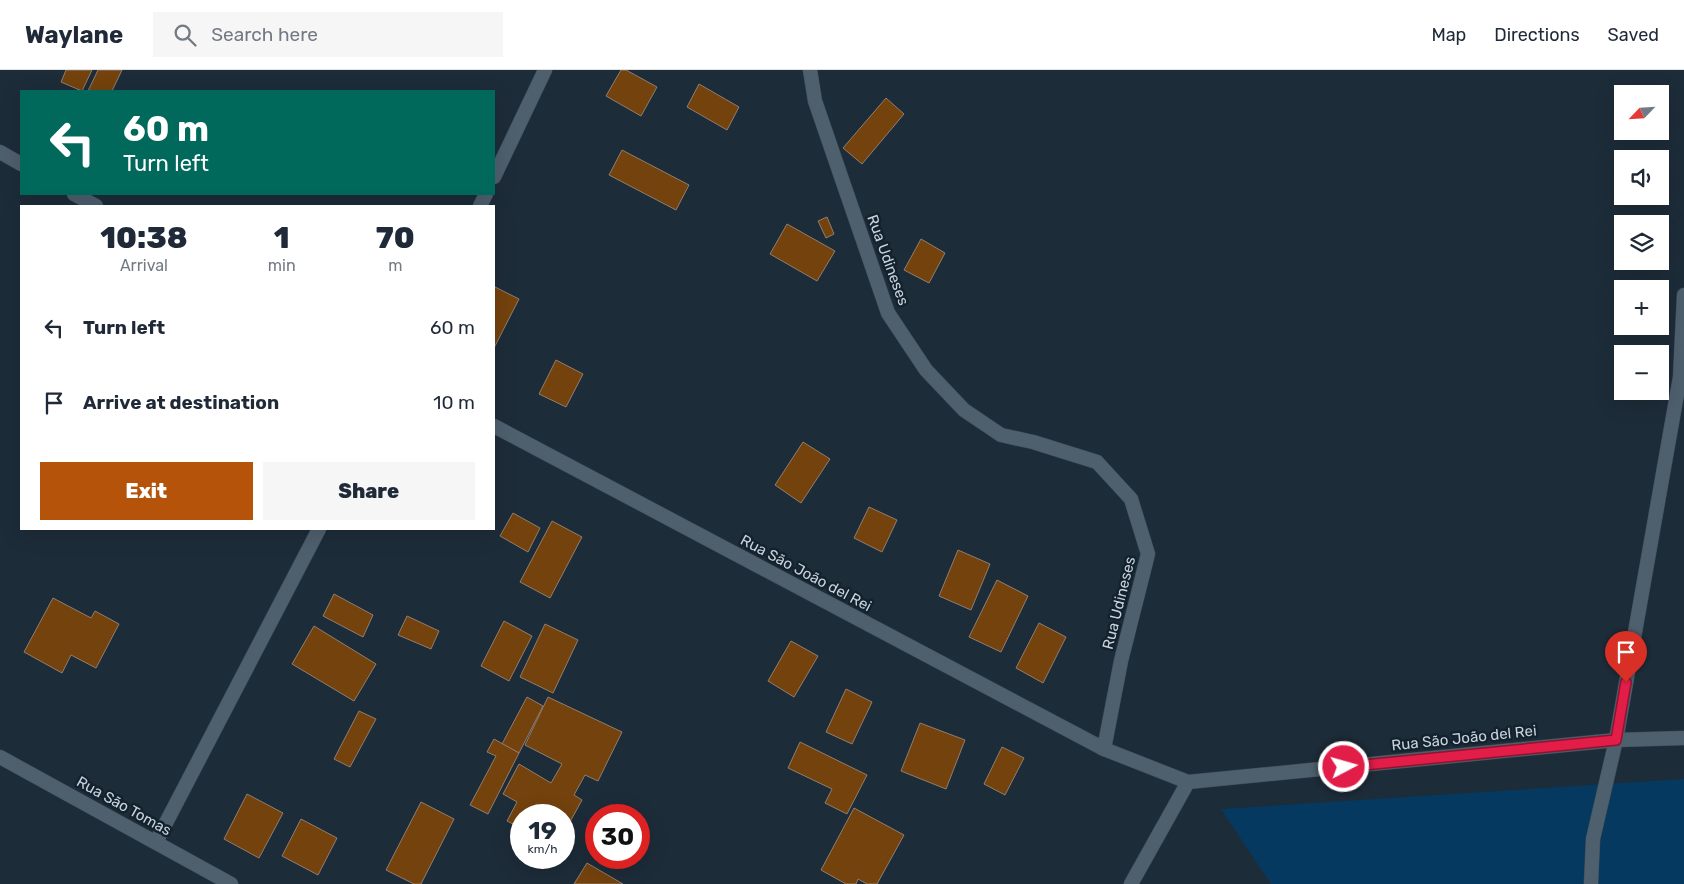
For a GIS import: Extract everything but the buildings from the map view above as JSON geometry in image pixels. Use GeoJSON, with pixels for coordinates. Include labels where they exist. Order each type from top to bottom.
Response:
{"type":"FeatureCollection","features":[{"type":"Feature","properties":{"kind":"street"},"geometry":{"type":"LineString","coordinates":[[495,175],[545,70]]}},
{"type":"Feature","properties":{"kind":"street","name":"Rua Udineses"},"geometry":{"type":"LineString","coordinates":[[810,70],[816,101],[888,313],[926,370],[964,410],[1001,435],[1033,442],[1097,462],[1130,499],[1148,554],[1121,661],[1104,749]]}},
{"type":"Feature","properties":{"kind":"street"},"geometry":{"type":"LineString","coordinates":[[0,152],[20,163]]}},
{"type":"Feature","properties":{"kind":"street"},"geometry":{"type":"LineString","coordinates":[[76,195],[94,205]]}},
{"type":"Feature","properties":{"kind":"street"},"geometry":{"type":"LineString","coordinates":[[1591,884],[1592,839],[1616,740],[1680,377],[1684,295]]}},
{"type":"Feature","properties":{"kind":"street","name":"Rua São João del Rei"},"geometry":{"type":"LineString","coordinates":[[495,427],[1104,749]]}},
{"type":"Feature","properties":{"kind":"street"},"geometry":{"type":"LineString","coordinates":[[156,842],[318,530]]}},
{"type":"Feature","properties":{"kind":"street","name":"Rua São João del Rei"},"geometry":{"type":"LineString","coordinates":[[1188,782],[1616,740],[1684,738]]}},
{"type":"Feature","properties":{"kind":"street"},"geometry":{"type":"LineString","coordinates":[[1104,749],[1188,782],[1131,884]]}},
{"type":"Feature","properties":{"kind":"street","name":"Rua São Tomas"},"geometry":{"type":"LineString","coordinates":[[0,757],[231,884]]}},
{"type":"Feature","properties":{"kind":"shaded area"},"geometry":{"type":"Polygon","coordinates":[[[1684,779],[1684,884],[1271,884],[1221,809],[1684,779]]]}},
{"type":"Feature","properties":{"kind":"route"},"geometry":{"type":"LineString","coordinates":[[1344,767],[1616,740],[1626,682]]}}]}
